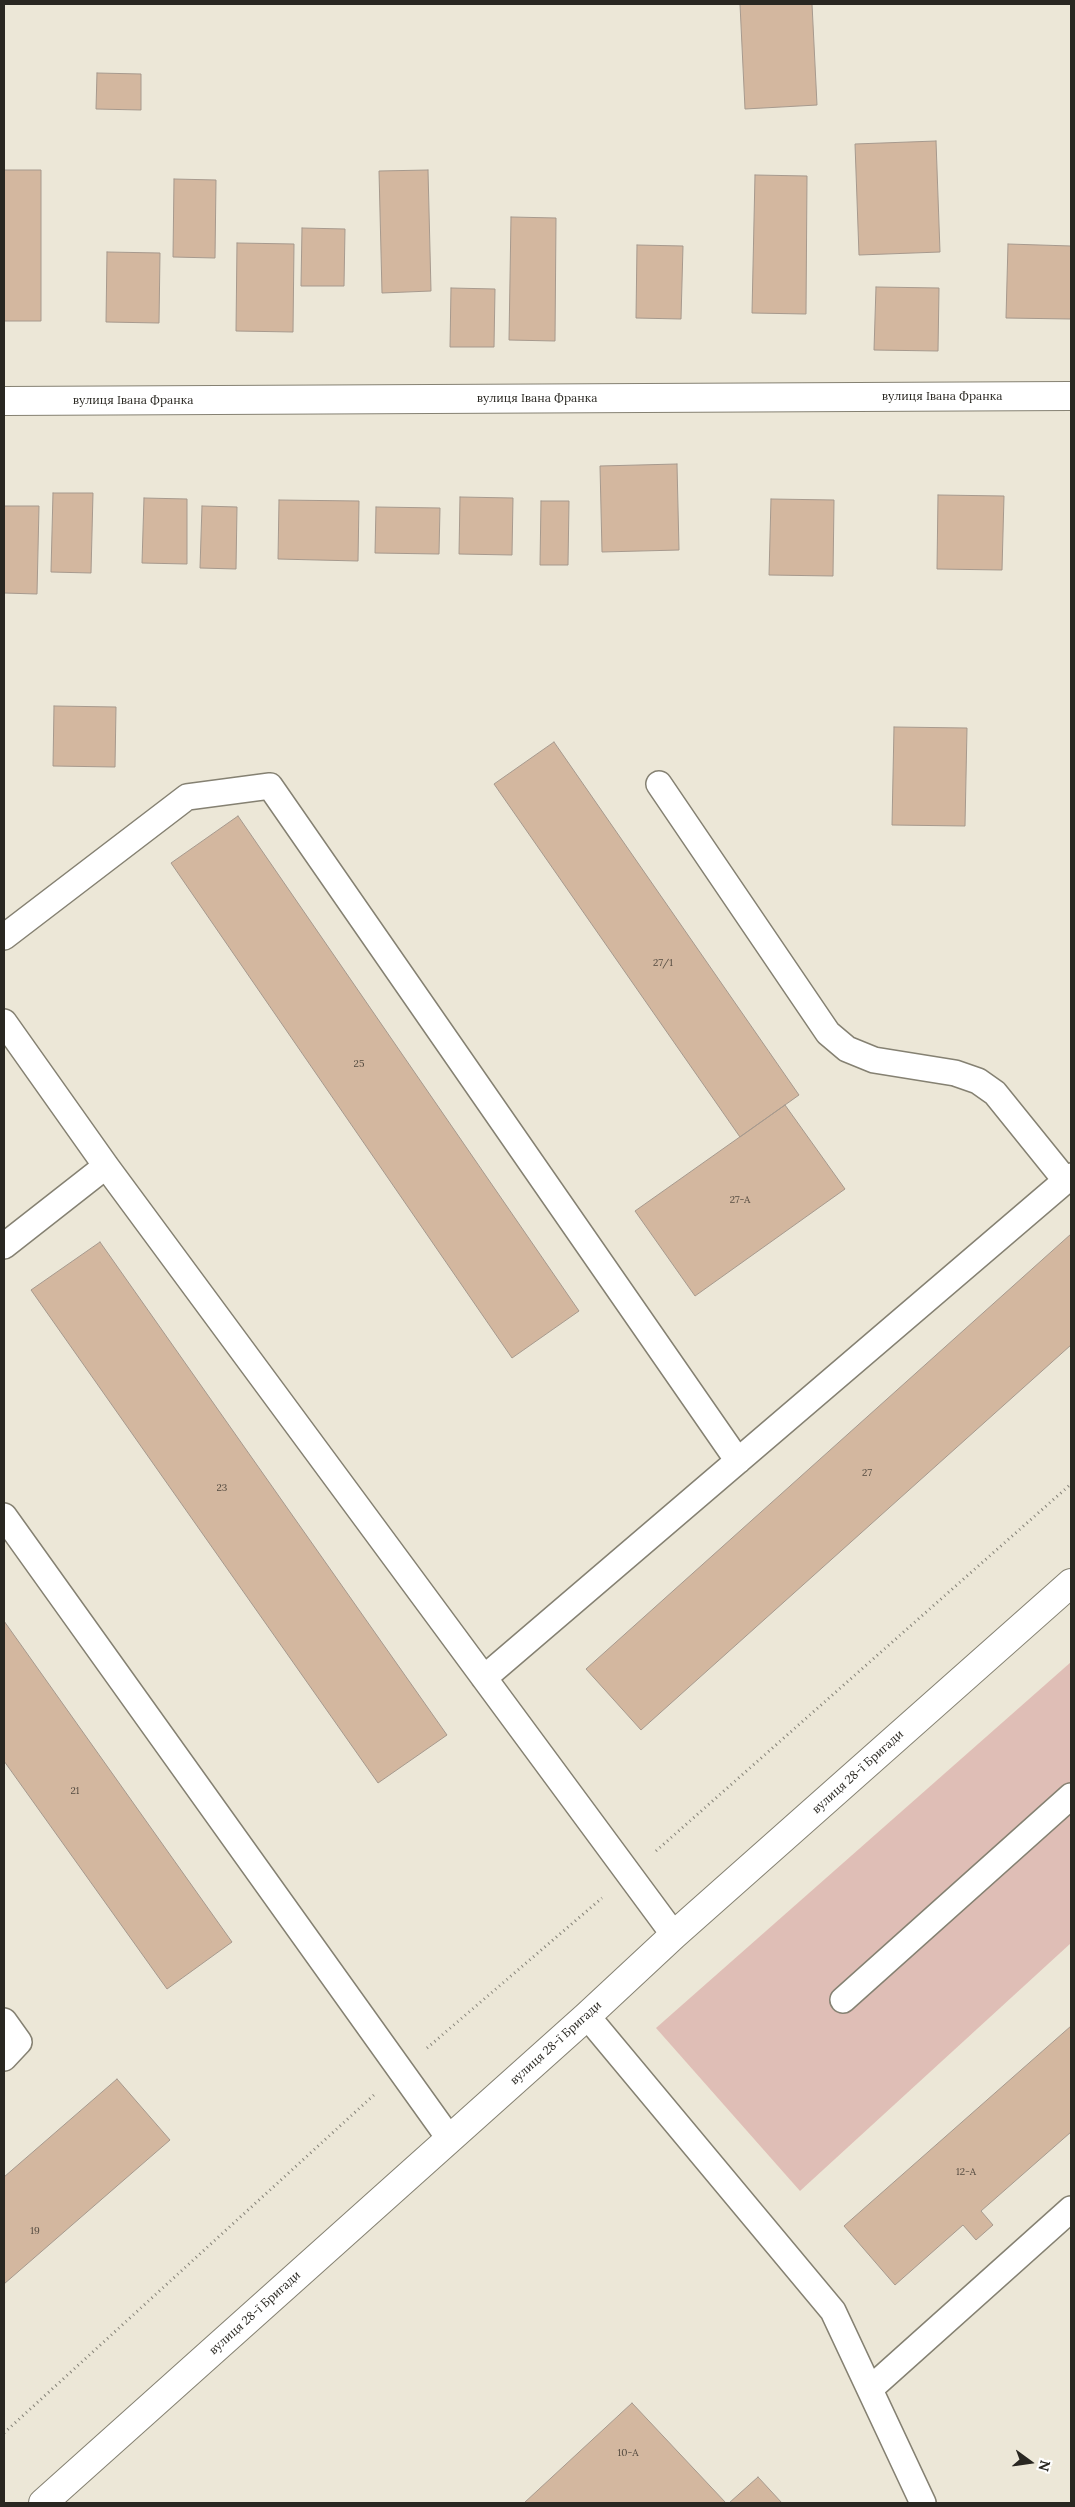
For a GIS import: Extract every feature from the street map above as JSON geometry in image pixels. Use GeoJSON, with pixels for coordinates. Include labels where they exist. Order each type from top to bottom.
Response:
{"type":"FeatureCollection","features":[{"type":"Feature","properties":{"kind":"street","name":"вулиця Івана Франка"},"geometry":{"type":"LineString","coordinates":[[4,401],[1071,396]]}},
{"type":"Feature","properties":{"kind":"street","name":"вулиця 28-ї Бригади"},"geometry":{"type":"LineString","coordinates":[[43,2503],[587,2016],[674,1935],[1071,1584]]}},
{"type":"Feature","properties":{"kind":"lane"},"geometry":{"type":"LineString","coordinates":[[484,1678],[1068,1178],[995,1093],[978,1081],[955,1073],[874,1060],[847,1049],[828,1033],[659,784]]}},
{"type":"Feature","properties":{"kind":"lane"},"geometry":{"type":"LineString","coordinates":[[4,937],[187,797],[270,786],[738,1462]]}},
{"type":"Feature","properties":{"kind":"lane"},"geometry":{"type":"LineString","coordinates":[[4,1022],[106,1166],[674,1935]]}},
{"type":"Feature","properties":{"kind":"lane"},"geometry":{"type":"LineString","coordinates":[[4,1246],[106,1166]]}},
{"type":"Feature","properties":{"kind":"lane"},"geometry":{"type":"LineString","coordinates":[[4,1516],[449,2138]]}},
{"type":"Feature","properties":{"kind":"lane"},"geometry":{"type":"LineString","coordinates":[[843,2000],[1071,1796]]}},
{"type":"Feature","properties":{"kind":"lane"},"geometry":{"type":"LineString","coordinates":[[587,2016],[833,2311],[923,2503]]}},
{"type":"Feature","properties":{"kind":"lane"},"geometry":{"type":"LineString","coordinates":[[4,2022],[19,2042],[4,2058]]}},
{"type":"Feature","properties":{"kind":"lane"},"geometry":{"type":"LineString","coordinates":[[870,2390],[1071,2209]]}},
{"type":"Feature","properties":{"kind":"path"},"geometry":{"type":"LineString","coordinates":[[4,2433],[401,2070],[629,1875],[1071,1484]]}},
{"type":"Feature","properties":{"kind":"shaded area"},"geometry":{"type":"Polygon","coordinates":[[[1071,1662],[1071,1943],[800,2191],[656,2028],[1071,1662]]]}},
{"type":"Feature","properties":{"kind":"building"},"geometry":{"type":"Polygon","coordinates":[[[740,4],[812,4],[817,105],[745,109],[740,4]]]}},
{"type":"Feature","properties":{"kind":"building"},"geometry":{"type":"Polygon","coordinates":[[[97,73],[141,74],[141,110],[96,109],[97,73]]]}},
{"type":"Feature","properties":{"kind":"building"},"geometry":{"type":"Polygon","coordinates":[[[936,141],[940,252],[859,255],[855,144],[936,141]]]}},
{"type":"Feature","properties":{"kind":"building"},"geometry":{"type":"Polygon","coordinates":[[[4,170],[41,170],[41,321],[4,321],[4,170]]]}},
{"type":"Feature","properties":{"kind":"building"},"geometry":{"type":"Polygon","coordinates":[[[428,170],[431,291],[382,293],[379,171],[428,170]]]}},
{"type":"Feature","properties":{"kind":"building"},"geometry":{"type":"Polygon","coordinates":[[[755,175],[807,176],[806,314],[752,313],[755,175]]]}},
{"type":"Feature","properties":{"kind":"building"},"geometry":{"type":"Polygon","coordinates":[[[174,179],[216,180],[215,258],[173,257],[174,179]]]}},
{"type":"Feature","properties":{"kind":"building"},"geometry":{"type":"Polygon","coordinates":[[[511,217],[556,218],[555,341],[509,340],[511,217]]]}},
{"type":"Feature","properties":{"kind":"building"},"geometry":{"type":"Polygon","coordinates":[[[302,228],[345,229],[344,286],[301,286],[302,228]]]}},
{"type":"Feature","properties":{"kind":"building"},"geometry":{"type":"Polygon","coordinates":[[[237,243],[294,244],[293,332],[236,331],[237,243]]]}},
{"type":"Feature","properties":{"kind":"building"},"geometry":{"type":"Polygon","coordinates":[[[1008,244],[1071,246],[1071,319],[1006,318],[1008,244]]]}},
{"type":"Feature","properties":{"kind":"building"},"geometry":{"type":"Polygon","coordinates":[[[637,245],[683,246],[681,319],[636,318],[637,245]]]}},
{"type":"Feature","properties":{"kind":"building"},"geometry":{"type":"Polygon","coordinates":[[[107,252],[160,253],[159,323],[106,322],[107,252]]]}},
{"type":"Feature","properties":{"kind":"building"},"geometry":{"type":"Polygon","coordinates":[[[876,287],[939,288],[938,351],[874,350],[876,287]]]}},
{"type":"Feature","properties":{"kind":"building"},"geometry":{"type":"Polygon","coordinates":[[[451,288],[495,289],[494,347],[450,347],[451,288]]]}},
{"type":"Feature","properties":{"kind":"building"},"geometry":{"type":"Polygon","coordinates":[[[677,464],[679,550],[602,552],[600,466],[677,464]]]}},
{"type":"Feature","properties":{"kind":"building"},"geometry":{"type":"Polygon","coordinates":[[[53,493],[93,493],[91,573],[51,572],[53,493]]]}},
{"type":"Feature","properties":{"kind":"building"},"geometry":{"type":"Polygon","coordinates":[[[938,495],[1004,496],[1002,570],[937,569],[938,495]]]}},
{"type":"Feature","properties":{"kind":"building"},"geometry":{"type":"Polygon","coordinates":[[[460,497],[513,498],[512,555],[459,554],[460,497]]]}},
{"type":"Feature","properties":{"kind":"building"},"geometry":{"type":"Polygon","coordinates":[[[144,498],[187,499],[187,564],[142,563],[144,498]]]}},
{"type":"Feature","properties":{"kind":"building"},"geometry":{"type":"Polygon","coordinates":[[[771,499],[834,500],[833,576],[769,575],[771,499]]]}},
{"type":"Feature","properties":{"kind":"building"},"geometry":{"type":"Polygon","coordinates":[[[279,500],[359,501],[358,561],[278,559],[279,500]]]}},
{"type":"Feature","properties":{"kind":"building"},"geometry":{"type":"Polygon","coordinates":[[[541,501],[569,501],[568,565],[540,565],[541,501]]]}},
{"type":"Feature","properties":{"kind":"building"},"geometry":{"type":"Polygon","coordinates":[[[4,506],[39,506],[37,594],[4,593],[4,506]]]}},
{"type":"Feature","properties":{"kind":"building"},"geometry":{"type":"Polygon","coordinates":[[[202,506],[237,507],[236,569],[200,568],[202,506]]]}},
{"type":"Feature","properties":{"kind":"building"},"geometry":{"type":"Polygon","coordinates":[[[376,507],[440,508],[439,554],[375,553],[376,507]]]}},
{"type":"Feature","properties":{"kind":"building"},"geometry":{"type":"Polygon","coordinates":[[[54,706],[116,707],[115,767],[53,766],[54,706]]]}},
{"type":"Feature","properties":{"kind":"building"},"geometry":{"type":"Polygon","coordinates":[[[894,727],[967,728],[965,826],[892,825],[894,727]]]}},
{"type":"Feature","properties":{"kind":"building"},"geometry":{"type":"Polygon","coordinates":[[[554,742],[799,1095],[740,1137],[494,784],[554,742]]]}},
{"type":"Feature","properties":{"kind":"building"},"geometry":{"type":"Polygon","coordinates":[[[238,816],[579,1311],[512,1358],[171,863],[238,816]]]}},
{"type":"Feature","properties":{"kind":"building"},"geometry":{"type":"Polygon","coordinates":[[[785,1105],[845,1189],[695,1296],[635,1211],[785,1105]]]}},
{"type":"Feature","properties":{"kind":"building"},"geometry":{"type":"Polygon","coordinates":[[[1071,1234],[1071,1345],[641,1730],[586,1669],[1071,1234]]]}},
{"type":"Feature","properties":{"kind":"building"},"geometry":{"type":"Polygon","coordinates":[[[100,1242],[447,1735],[378,1783],[31,1290],[100,1242]]]}},
{"type":"Feature","properties":{"kind":"building"},"geometry":{"type":"Polygon","coordinates":[[[4,1621],[232,1942],[167,1989],[4,1761],[4,1621]]]}},
{"type":"Feature","properties":{"kind":"building"},"geometry":{"type":"Polygon","coordinates":[[[1071,2026],[1071,2132],[981,2211],[993,2225],[976,2240],[963,2225],[895,2285],[844,2226],[1071,2026]]]}},
{"type":"Feature","properties":{"kind":"building"},"geometry":{"type":"Polygon","coordinates":[[[117,2079],[170,2140],[4,2284],[4,2177],[117,2079]]]}},
{"type":"Feature","properties":{"kind":"building"},"geometry":{"type":"Polygon","coordinates":[[[632,2403],[726,2503],[524,2503],[632,2403]]]}},
{"type":"Feature","properties":{"kind":"building"},"geometry":{"type":"Polygon","coordinates":[[[758,2477],[782,2503],[729,2503],[758,2477]]]}}]}
